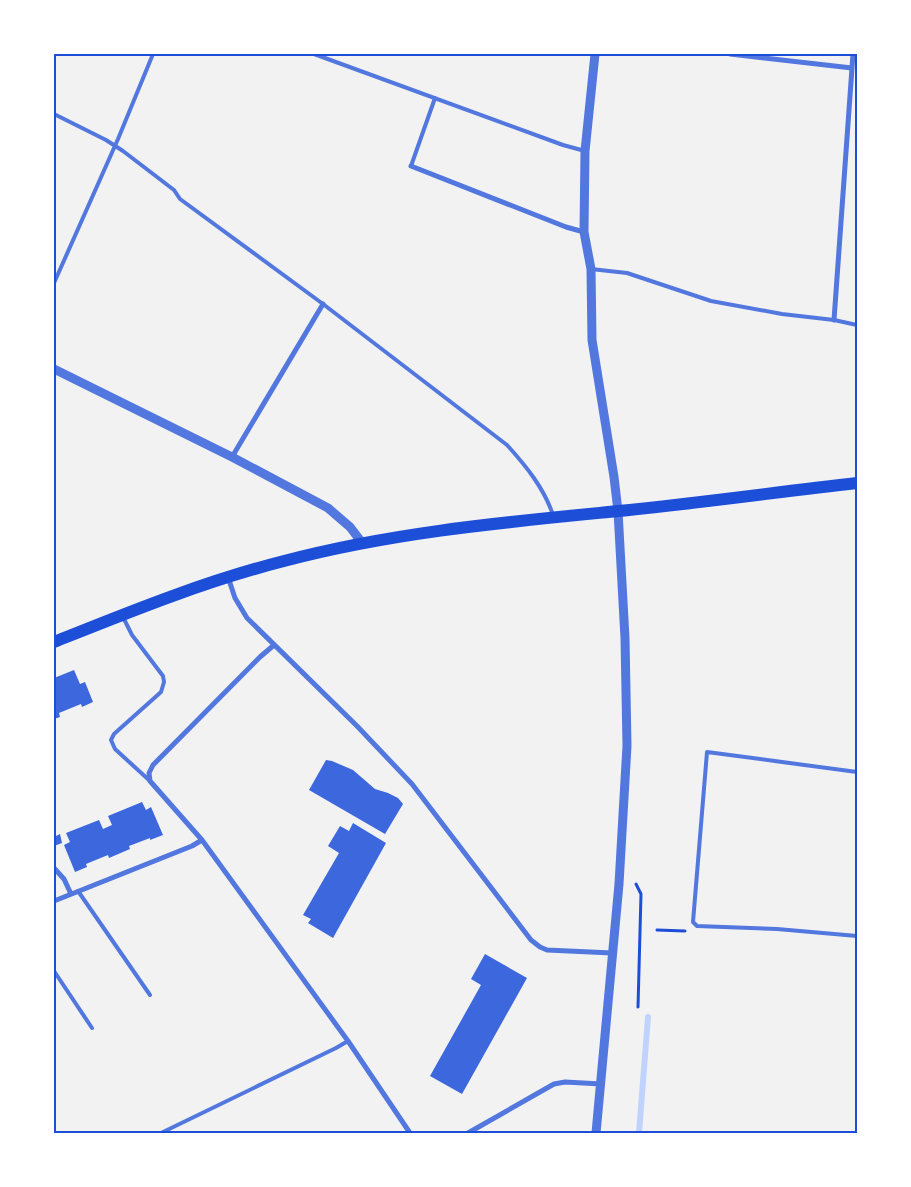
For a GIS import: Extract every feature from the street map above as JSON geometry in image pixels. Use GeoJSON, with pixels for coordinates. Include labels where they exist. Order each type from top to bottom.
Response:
{"type":"FeatureCollection","features":[{"type":"Feature","properties":{"kind":"main road"},"geometry":{"type":"LineString","coordinates":[[54,642],[228,577],[285,560],[362,544],[464,527],[857,483]]}},
{"type":"Feature","properties":{"kind":"street"},"geometry":{"type":"LineString","coordinates":[[596,54],[585,151],[584,232],[590,269],[592,340],[618,511],[625,638],[627,746],[623,834],[596,1133]]}},
{"type":"Feature","properties":{"kind":"street"},"geometry":{"type":"LineString","coordinates":[[730,54],[852,68]]}},
{"type":"Feature","properties":{"kind":"street"},"geometry":{"type":"LineString","coordinates":[[834,320],[853,54]]}},
{"type":"Feature","properties":{"kind":"street"},"geometry":{"type":"LineString","coordinates":[[411,166],[566,227],[584,232]]}},
{"type":"Feature","properties":{"kind":"street"},"geometry":{"type":"LineString","coordinates":[[232,457],[323,304]]}},
{"type":"Feature","properties":{"kind":"street"},"geometry":{"type":"LineString","coordinates":[[54,369],[232,457],[328,508],[350,527],[362,544]]}},
{"type":"Feature","properties":{"kind":"street"},"geometry":{"type":"LineString","coordinates":[[228,577],[235,598],[247,618],[357,726],[412,784],[531,940],[548,950],[612,953]]}},
{"type":"Feature","properties":{"kind":"street"},"geometry":{"type":"LineString","coordinates":[[274,645],[260,656],[152,765],[149,774],[150,781],[202,840],[348,1041],[410,1133]]}},
{"type":"Feature","properties":{"kind":"street"},"geometry":{"type":"LineString","coordinates":[[54,901],[192,846],[202,840]]}},
{"type":"Feature","properties":{"kind":"street"},"geometry":{"type":"LineString","coordinates":[[54,868],[64,879],[71,894]]}},
{"type":"Feature","properties":{"kind":"street"},"geometry":{"type":"LineString","coordinates":[[468,1133],[554,1084],[565,1082],[601,1084]]}},
{"type":"Feature","properties":{"kind":"lane"},"geometry":{"type":"LineString","coordinates":[[54,283],[153,54]]}},
{"type":"Feature","properties":{"kind":"lane"},"geometry":{"type":"LineString","coordinates":[[314,54],[563,145],[585,151]]}},
{"type":"Feature","properties":{"kind":"lane"},"geometry":{"type":"LineString","coordinates":[[710,54],[730,54]]}},
{"type":"Feature","properties":{"kind":"lane"},"geometry":{"type":"LineString","coordinates":[[411,166],[435,98]]}},
{"type":"Feature","properties":{"kind":"lane"},"geometry":{"type":"LineString","coordinates":[[54,114],[114,146],[174,190],[180,199],[323,304],[507,445],[543,490],[554,517]]}},
{"type":"Feature","properties":{"kind":"lane"},"geometry":{"type":"LineString","coordinates":[[590,269],[628,273],[711,301],[857,325]]}},
{"type":"Feature","properties":{"kind":"lane"},"geometry":{"type":"LineString","coordinates":[[122,615],[127,628],[162,676],[164,682],[161,692],[114,734],[111,740],[115,749],[150,781]]}},
{"type":"Feature","properties":{"kind":"lane"},"geometry":{"type":"LineString","coordinates":[[857,772],[707,752],[693,922],[697,926],[777,929],[857,936]]}},
{"type":"Feature","properties":{"kind":"lane"},"geometry":{"type":"LineString","coordinates":[[78,891],[150,995]]}},
{"type":"Feature","properties":{"kind":"lane"},"geometry":{"type":"LineString","coordinates":[[54,971],[92,1028]]}},
{"type":"Feature","properties":{"kind":"lane"},"geometry":{"type":"LineString","coordinates":[[161,1133],[348,1041]]}},
{"type":"Feature","properties":{"kind":"path"},"geometry":{"type":"LineString","coordinates":[[636,884],[641,894],[638,1008]]}},
{"type":"Feature","properties":{"kind":"path"},"geometry":{"type":"LineString","coordinates":[[657,930],[688,931],[697,926]]}},
{"type":"Feature","properties":{"kind":"building"},"geometry":{"type":"Polygon","coordinates":[[[74,670],[80,684],[85,682],[93,702],[82,707],[81,704],[59,713],[60,717],[54,719],[54,678],[74,670]]]}},
{"type":"Feature","properties":{"kind":"building"},"geometry":{"type":"Polygon","coordinates":[[[326,760],[353,770],[375,789],[398,798],[403,804],[385,834],[309,790],[326,760]]]}},
{"type":"Feature","properties":{"kind":"building"},"geometry":{"type":"Polygon","coordinates":[[[142,802],[146,810],[151,807],[163,835],[129,846],[130,849],[109,858],[108,855],[86,864],[87,867],[75,872],[64,845],[70,842],[66,833],[99,820],[103,829],[112,825],[108,816],[142,802]]]}},
{"type":"Feature","properties":{"kind":"building"},"geometry":{"type":"Polygon","coordinates":[[[353,823],[386,843],[333,938],[308,923],[311,919],[303,915],[339,853],[328,846],[340,826],[349,831],[353,823]]]}},
{"type":"Feature","properties":{"kind":"building"},"geometry":{"type":"Polygon","coordinates":[[[60,834],[62,843],[54,846],[54,837],[60,834]]]}},
{"type":"Feature","properties":{"kind":"building"},"geometry":{"type":"Polygon","coordinates":[[[485,954],[527,978],[462,1094],[430,1076],[481,985],[471,979],[485,954]]]}},
{"type":"Feature","properties":{"kind":"waterway"},"geometry":{"type":"LineString","coordinates":[[639,1133],[648,1017]]}}]}
